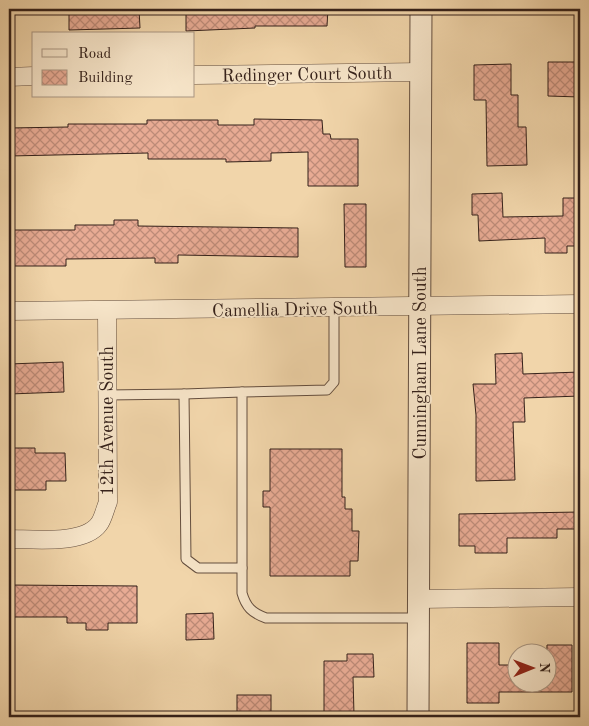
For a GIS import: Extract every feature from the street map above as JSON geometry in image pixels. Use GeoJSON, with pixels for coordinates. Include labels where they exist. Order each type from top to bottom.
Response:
{"type":"FeatureCollection","features":[{"type":"Feature","properties":{"kind":"street","name":"Cunningham Lane South"},"geometry":{"type":"LineString","coordinates":[[418,717],[421,9]]}},
{"type":"Feature","properties":{"kind":"street","name":"Redinger Court South"},"geometry":{"type":"LineString","coordinates":[[195,75],[421,72]]}},
{"type":"Feature","properties":{"kind":"street"},"geometry":{"type":"LineString","coordinates":[[9,77],[32,76]]}},
{"type":"Feature","properties":{"kind":"street","name":"Camellia Drive South"},"geometry":{"type":"LineString","coordinates":[[9,312],[420,308],[580,304]]}},
{"type":"Feature","properties":{"kind":"street","name":"12th Avenue South"},"geometry":{"type":"LineString","coordinates":[[9,539],[56,539],[86,536],[100,524],[108,502],[107,311]]}},
{"type":"Feature","properties":{"kind":"street"},"geometry":{"type":"LineString","coordinates":[[419,608],[580,597]]}},
{"type":"Feature","properties":{"kind":"lane"},"geometry":{"type":"LineString","coordinates":[[107,395],[327,390],[334,382],[334,308]]}},
{"type":"Feature","properties":{"kind":"lane"},"geometry":{"type":"LineString","coordinates":[[242,392],[242,593],[246,605],[254,614],[266,618],[419,608]]}},
{"type":"Feature","properties":{"kind":"lane"},"geometry":{"type":"LineString","coordinates":[[184,394],[186,559],[198,568],[242,568]]}},
{"type":"Feature","properties":{"kind":"building"},"geometry":{"type":"Polygon","coordinates":[[[69,9],[139,9],[140,28],[69,30],[69,9]]]}},
{"type":"Feature","properties":{"kind":"building"},"geometry":{"type":"Polygon","coordinates":[[[186,9],[328,9],[327,26],[255,26],[255,28],[186,31],[186,9]]]}},
{"type":"Feature","properties":{"kind":"building"},"geometry":{"type":"Polygon","coordinates":[[[548,62],[580,62],[580,97],[548,96],[548,62]]]}},
{"type":"Feature","properties":{"kind":"building"},"geometry":{"type":"Polygon","coordinates":[[[511,64],[511,95],[518,95],[518,127],[526,127],[527,165],[487,166],[486,100],[474,100],[474,65],[511,64]]]}},
{"type":"Feature","properties":{"kind":"building"},"geometry":{"type":"Polygon","coordinates":[[[254,119],[322,120],[323,134],[330,134],[331,139],[358,139],[358,186],[308,186],[308,152],[271,153],[271,161],[226,162],[226,159],[148,159],[148,153],[9,156],[9,128],[68,127],[68,124],[147,124],[147,120],[218,120],[218,125],[254,125],[254,119]]]}},
{"type":"Feature","properties":{"kind":"building"},"geometry":{"type":"Polygon","coordinates":[[[502,193],[503,217],[563,216],[563,198],[580,198],[580,246],[567,246],[567,253],[545,253],[545,238],[479,241],[478,215],[472,215],[472,194],[502,193]]]}},
{"type":"Feature","properties":{"kind":"building"},"geometry":{"type":"Polygon","coordinates":[[[344,204],[366,204],[366,267],[345,267],[344,204]]]}},
{"type":"Feature","properties":{"kind":"building"},"geometry":{"type":"Polygon","coordinates":[[[114,220],[138,220],[138,226],[298,228],[298,257],[178,255],[178,263],[155,263],[155,258],[66,259],[66,266],[9,266],[9,230],[75,230],[75,225],[114,225],[114,220]]]}},
{"type":"Feature","properties":{"kind":"building"},"geometry":{"type":"Polygon","coordinates":[[[522,353],[523,374],[580,372],[580,396],[524,398],[525,422],[513,422],[515,480],[476,481],[476,415],[473,384],[496,384],[495,354],[522,353]]]}},
{"type":"Feature","properties":{"kind":"building"},"geometry":{"type":"Polygon","coordinates":[[[63,362],[64,392],[9,394],[9,364],[63,362]]]}},
{"type":"Feature","properties":{"kind":"building"},"geometry":{"type":"Polygon","coordinates":[[[9,448],[35,448],[35,453],[65,453],[66,481],[46,481],[46,490],[9,490],[9,448]]]}},
{"type":"Feature","properties":{"kind":"building"},"geometry":{"type":"Polygon","coordinates":[[[270,449],[342,449],[342,497],[345,497],[345,509],[352,509],[352,531],[359,531],[358,561],[350,561],[350,576],[270,576],[270,507],[263,507],[263,491],[270,491],[270,449]]]}},
{"type":"Feature","properties":{"kind":"building"},"geometry":{"type":"Polygon","coordinates":[[[580,512],[580,529],[557,529],[557,538],[507,538],[507,553],[475,553],[475,546],[459,546],[459,514],[580,512]]]}},
{"type":"Feature","properties":{"kind":"building"},"geometry":{"type":"Polygon","coordinates":[[[9,585],[137,586],[137,623],[108,623],[108,630],[86,630],[86,623],[67,623],[67,617],[9,617],[9,585]]]}},
{"type":"Feature","properties":{"kind":"building"},"geometry":{"type":"Polygon","coordinates":[[[213,613],[214,639],[186,640],[186,614],[213,613]]]}},
{"type":"Feature","properties":{"kind":"building"},"geometry":{"type":"Polygon","coordinates":[[[467,643],[499,643],[499,665],[506,665],[506,692],[499,692],[499,703],[467,703],[467,643]]]}},
{"type":"Feature","properties":{"kind":"building"},"geometry":{"type":"Polygon","coordinates":[[[556,645],[572,645],[572,692],[556,692],[556,645]]]}},
{"type":"Feature","properties":{"kind":"building"},"geometry":{"type":"Polygon","coordinates":[[[347,654],[373,654],[374,677],[353,677],[354,715],[324,715],[324,661],[347,661],[347,654]]]}},
{"type":"Feature","properties":{"kind":"building"},"geometry":{"type":"Polygon","coordinates":[[[237,695],[271,695],[271,717],[237,717],[237,695]]]}}]}
